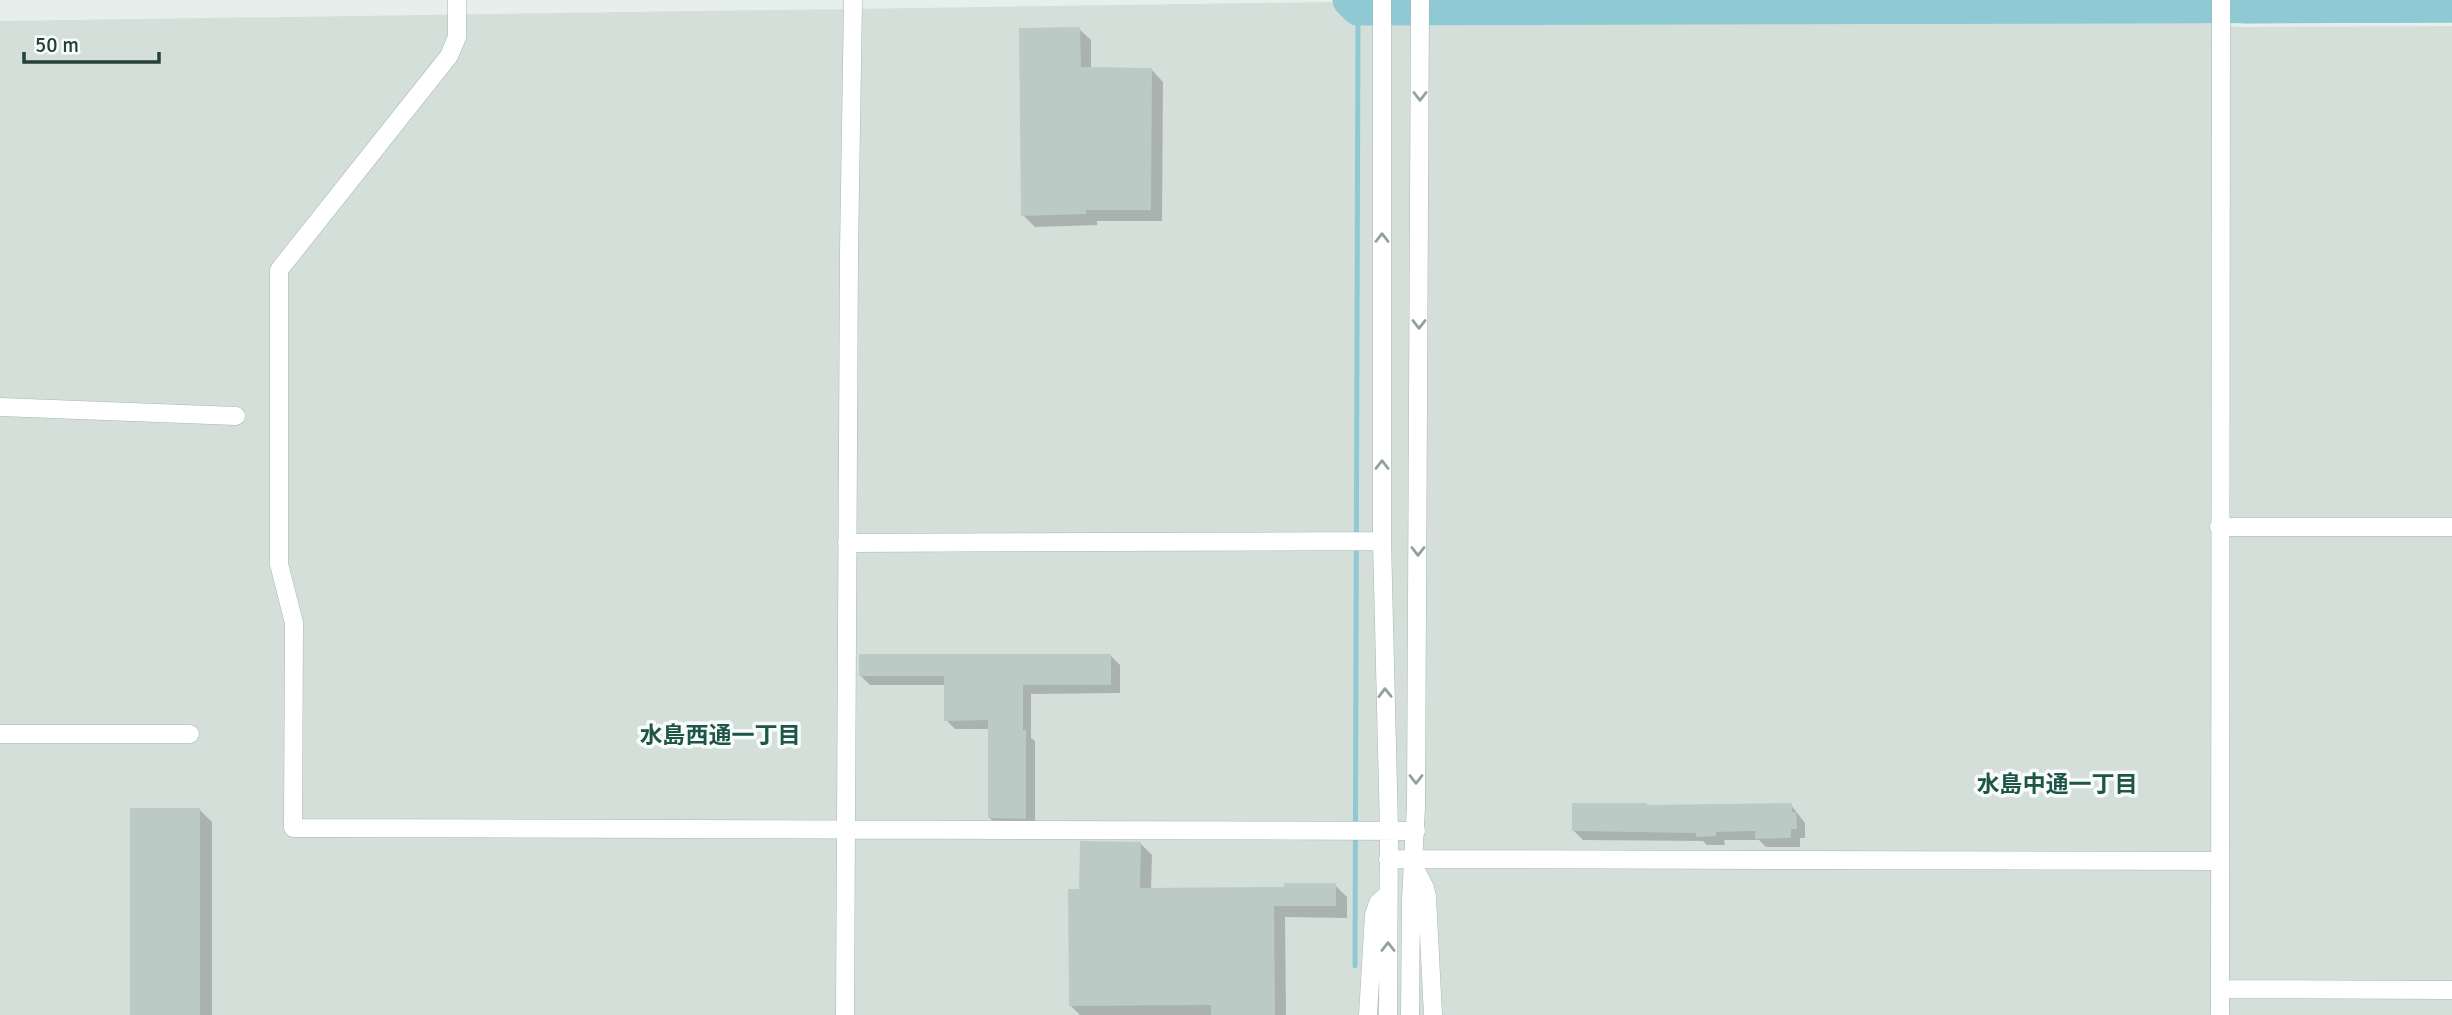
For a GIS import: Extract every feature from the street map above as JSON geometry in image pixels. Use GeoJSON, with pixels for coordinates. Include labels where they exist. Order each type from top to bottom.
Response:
{"type":"FeatureCollection","features":[{"type":"Feature","properties":{"kind":"street"},"geometry":{"type":"LineString","coordinates":[[457,0],[457,37],[449,56],[279,270],[279,564],[294,623],[293,828],[1416,831]]}},
{"type":"Feature","properties":{"kind":"street"},"geometry":{"type":"LineString","coordinates":[[845,1015],[853,0]]}},
{"type":"Feature","properties":{"kind":"street"},"geometry":{"type":"LineString","coordinates":[[2220,1015],[2221,0]]}},
{"type":"Feature","properties":{"kind":"street"},"geometry":{"type":"LineString","coordinates":[[1382,1],[1382,541],[1389,830],[1388,1015]]}},
{"type":"Feature","properties":{"kind":"street"},"geometry":{"type":"LineString","coordinates":[[1410,1015],[1411,899],[1416,831],[1420,2]]}},
{"type":"Feature","properties":{"kind":"street"},"geometry":{"type":"LineString","coordinates":[[0,407],[236,416]]}},
{"type":"Feature","properties":{"kind":"street"},"geometry":{"type":"LineString","coordinates":[[2219,527],[2452,527]]}},
{"type":"Feature","properties":{"kind":"street"},"geometry":{"type":"LineString","coordinates":[[847,543],[1382,541]]}},
{"type":"Feature","properties":{"kind":"street"},"geometry":{"type":"LineString","coordinates":[[0,734],[190,734]]}},
{"type":"Feature","properties":{"kind":"street"},"geometry":{"type":"LineString","coordinates":[[1388,859],[1414,863],[2219,861]]}},
{"type":"Feature","properties":{"kind":"street"},"geometry":{"type":"LineString","coordinates":[[1414,863],[1426,888],[1433,1015]]}},
{"type":"Feature","properties":{"kind":"street"},"geometry":{"type":"LineString","coordinates":[[1368,1015],[1374,915],[1378,903],[1388,894]]}},
{"type":"Feature","properties":{"kind":"street"},"geometry":{"type":"LineString","coordinates":[[2220,989],[2452,990]]}},
{"type":"Feature","properties":{"kind":"shaded area"},"geometry":{"type":"Polygon","coordinates":[[[1333,2],[1352,20],[1353,25],[2198,22],[2239,27],[2452,26],[2452,1015],[0,1015],[0,21],[1333,2]]]}},
{"type":"Feature","properties":{"kind":"water"},"geometry":{"type":"Polygon","coordinates":[[[1333,2],[1362,4],[1362,25],[1352,25],[1352,20],[1333,2]]]}},
{"type":"Feature","properties":{"kind":"building"},"geometry":{"type":"Polygon","coordinates":[[[1080,27],[1081,67],[1152,68],[1151,210],[1086,210],[1086,214],[1021,216],[1019,28],[1080,27]]]}},
{"type":"Feature","properties":{"kind":"building"},"geometry":{"type":"Polygon","coordinates":[[[859,654],[1111,654],[1111,685],[1023,685],[1026,819],[988,818],[988,720],[944,721],[944,676],[859,676],[859,654]]]}},
{"type":"Feature","properties":{"kind":"building"},"geometry":{"type":"Polygon","coordinates":[[[1572,803],[1792,803],[1792,812],[1796,812],[1797,829],[1791,829],[1791,838],[1755,839],[1755,831],[1716,832],[1716,836],[1696,837],[1696,833],[1572,831],[1572,803]]]}},
{"type":"Feature","properties":{"kind":"building"},"geometry":{"type":"Polygon","coordinates":[[[130,808],[200,808],[200,1015],[130,1015],[130,808]]]}},
{"type":"Feature","properties":{"kind":"building"},"geometry":{"type":"Polygon","coordinates":[[[1080,841],[1141,842],[1140,888],[1284,887],[1284,883],[1336,883],[1336,906],[1274,906],[1275,1015],[1211,1015],[1211,1005],[1069,1006],[1068,889],[1079,889],[1080,841]]]}},
{"type":"Feature","properties":{"kind":"waterway"},"geometry":{"type":"LineString","coordinates":[[1349,0],[1358,9],[2452,6]]}},
{"type":"Feature","properties":{"kind":"waterway"},"geometry":{"type":"LineString","coordinates":[[1358,18],[1444,20],[2195,15],[2244,21],[2452,20]]}},
{"type":"Feature","properties":{"kind":"waterway"},"geometry":{"type":"LineString","coordinates":[[1355,966],[1358,19]]}},
{"type":"Feature","properties":{"kind":"district","name":"水島西通一丁目"},"geometry":{"type":"Point","coordinates":[720,735]}},
{"type":"Feature","properties":{"kind":"district","name":"水島中通一丁目"},"geometry":{"type":"Point","coordinates":[2057,784]}}]}
